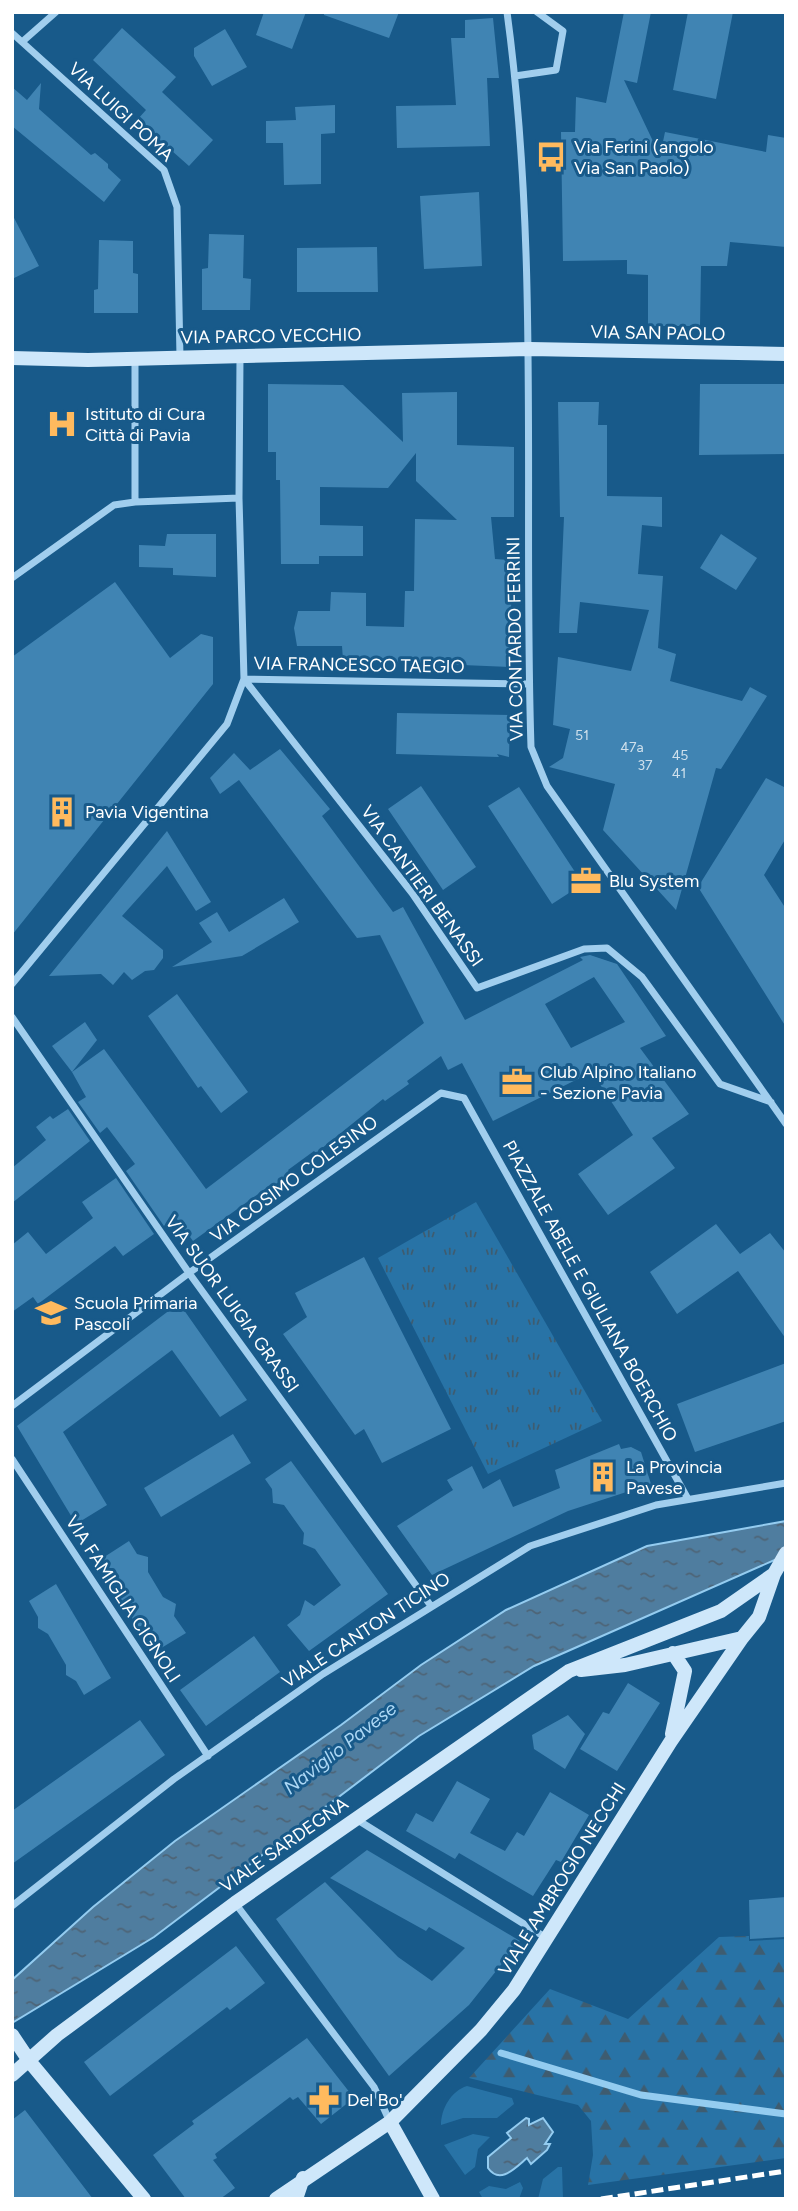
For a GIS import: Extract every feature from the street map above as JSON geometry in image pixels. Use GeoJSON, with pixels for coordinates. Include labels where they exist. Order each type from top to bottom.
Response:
{"type":"FeatureCollection","features":[{"type":"Feature","properties":{"kind":"street"},"geometry":{"type":"LineString","coordinates":[[22,42],[56,12]]}},
{"type":"Feature","properties":{"kind":"street","name":"VIA CONTARDO FERRINI"},"geometry":{"type":"LineString","coordinates":[[507,12],[515,76],[530,349],[531,747],[547,786],[786,1124]]}},
{"type":"Feature","properties":{"kind":"street"},"geometry":{"type":"LineString","coordinates":[[515,76],[555,71],[563,31],[537,12]]}},
{"type":"Feature","properties":{"kind":"street","name":"VIA LUIGI POMA"},"geometry":{"type":"LineString","coordinates":[[12,33],[164,170],[177,207],[180,357]]}},
{"type":"Feature","properties":{"kind":"street","name":"VIA PARCO VECCHIO"},"geometry":{"type":"LineString","coordinates":[[12,358],[240,357],[530,349]]}},
{"type":"Feature","properties":{"kind":"street","name":"VIA SAN PAOLO"},"geometry":{"type":"LineString","coordinates":[[530,349],[786,354]]}},
{"type":"Feature","properties":{"kind":"street","name":"VIA FRANCESCO TAEGIO"},"geometry":{"type":"LineString","coordinates":[[240,357],[239,498],[244,679],[529,684]]}},
{"type":"Feature","properties":{"kind":"street"},"geometry":{"type":"LineString","coordinates":[[135,358],[135,502]]}},
{"type":"Feature","properties":{"kind":"street"},"geometry":{"type":"LineString","coordinates":[[12,578],[114,505],[239,498]]}},
{"type":"Feature","properties":{"kind":"street"},"geometry":{"type":"LineString","coordinates":[[12,984],[228,724],[244,679]]}},
{"type":"Feature","properties":{"kind":"street","name":"VIA CANTIERI BENASSI"},"geometry":{"type":"LineString","coordinates":[[244,679],[412,893],[477,988],[584,949],[607,948],[642,977],[720,1084],[771,1102]]}},
{"type":"Feature","properties":{"kind":"street","name":"VIA SUOR LUIGIA GRASSI"},"geometry":{"type":"LineString","coordinates":[[12,1017],[189,1273],[431,1606]]}},
{"type":"Feature","properties":{"kind":"street","name":"VIA COSIMO COLESINO"},"geometry":{"type":"LineString","coordinates":[[12,1406],[189,1273],[441,1093],[464,1098]]}},
{"type":"Feature","properties":{"kind":"street","name":"PIAZZALE ABELE E GIULIANA BOERCHIO"},"geometry":{"type":"LineString","coordinates":[[464,1098],[688,1499]]}},
{"type":"Feature","properties":{"kind":"street","name":"VIA FAMIGLIA CIGNOLI"},"geometry":{"type":"LineString","coordinates":[[12,1459],[208,1756]]}},
{"type":"Feature","properties":{"kind":"street","name":"VIALE CANTON TICINO"},"geometry":{"type":"LineString","coordinates":[[12,1906],[208,1756],[323,1674],[530,1546],[609,1523],[656,1505],[786,1483]]}},
{"type":"Feature","properties":{"kind":"street"},"geometry":{"type":"LineString","coordinates":[[569,1671],[598,1670],[741,1638],[760,1617],[780,1576],[786,1553]]}},
{"type":"Feature","properties":{"kind":"street","name":"VIALE SARDEGNA"},"geometry":{"type":"LineString","coordinates":[[12,2075],[30,2062],[57,2035],[235,1903],[569,1671],[721,1611],[780,1576]]}},
{"type":"Feature","properties":{"kind":"street","name":"VIALE AMBROGIO NECCHI"},"geometry":{"type":"LineString","coordinates":[[276,2199],[303,2178],[390,2122],[481,2030],[514,1990],[549,1939],[671,1741],[741,1638]]}},
{"type":"Feature","properties":{"kind":"street","name":"VIALE AMBROGIO NECCHI"},"geometry":{"type":"LineString","coordinates":[[671,1741],[685,1671],[673,1653]]}},
{"type":"Feature","properties":{"kind":"street"},"geometry":{"type":"LineString","coordinates":[[355,1819],[549,1939]]}},
{"type":"Feature","properties":{"kind":"street"},"geometry":{"type":"LineString","coordinates":[[235,1903],[374,2087],[390,2122],[433,2199]]}},
{"type":"Feature","properties":{"kind":"street"},"geometry":{"type":"LineString","coordinates":[[12,2035],[30,2062],[144,2199]]}},
{"type":"Feature","properties":{"kind":"street"},"geometry":{"type":"LineString","coordinates":[[296,2199],[303,2178]]}},
{"type":"Feature","properties":{"kind":"green space"},"geometry":{"type":"Polygon","coordinates":[[[476,1202],[602,1421],[488,1474],[378,1258],[476,1202]]]}},
{"type":"Feature","properties":{"kind":"green space"},"geometry":{"type":"Polygon","coordinates":[[[749,1936],[749,1941],[786,1939],[786,2158],[588,2185],[593,2155],[591,2121],[578,2105],[469,2078],[550,1989],[628,2019],[719,1937],[749,1936]]]}},
{"type":"Feature","properties":{"kind":"green space"},"geometry":{"type":"Polygon","coordinates":[[[467,2086],[512,2098],[514,2104],[497,2118],[463,2118],[441,2125],[448,2101],[461,2088],[467,2086]]]}},
{"type":"Feature","properties":{"kind":"green space"},"geometry":{"type":"Polygon","coordinates":[[[473,2134],[490,2137],[478,2149],[475,2167],[465,2175],[444,2145],[473,2134]]]}},
{"type":"Feature","properties":{"kind":"green space"},"geometry":{"type":"Polygon","coordinates":[[[558,2167],[562,2167],[563,2199],[538,2199],[543,2179],[558,2167]]]}},
{"type":"Feature","properties":{"kind":"green space"},"geometry":{"type":"Polygon","coordinates":[[[520,2182],[523,2188],[519,2199],[483,2199],[479,2192],[489,2186],[506,2189],[520,2182]]]}},
{"type":"Feature","properties":{"kind":"water","name":"Naviglio Pavese"},"geometry":{"type":"Polygon","coordinates":[[[786,1521],[786,1558],[779,1558],[534,1666],[419,1736],[154,1937],[12,2023],[12,1980],[93,1907],[175,1841],[341,1725],[421,1665],[506,1610],[647,1546],[786,1521]]]}},
{"type":"Feature","properties":{"kind":"water"},"geometry":{"type":"Polygon","coordinates":[[[526,2118],[529,2119],[529,2125],[543,2118],[553,2132],[545,2144],[550,2144],[547,2150],[531,2164],[527,2158],[508,2173],[493,2173],[488,2168],[488,2157],[511,2138],[507,2133],[526,2118]]]}},
{"type":"Feature","properties":{"kind":"building"},"geometry":{"type":"Polygon","coordinates":[[[264,12],[306,12],[292,49],[256,35],[264,12]]]}},
{"type":"Feature","properties":{"kind":"building"},"geometry":{"type":"Polygon","coordinates":[[[324,12],[399,12],[389,38],[324,15],[324,12]]]}},
{"type":"Feature","properties":{"kind":"building"},"geometry":{"type":"Polygon","coordinates":[[[624,12],[651,12],[637,83],[624,80],[660,156],[665,132],[766,152],[768,135],[786,138],[786,247],[730,242],[727,266],[701,266],[700,326],[648,326],[648,275],[627,274],[627,260],[563,261],[561,132],[575,132],[576,97],[606,103],[624,12]]]}},
{"type":"Feature","properties":{"kind":"building"},"geometry":{"type":"Polygon","coordinates":[[[688,12],[733,12],[716,99],[673,90],[688,12]]]}},
{"type":"Feature","properties":{"kind":"building"},"geometry":{"type":"Polygon","coordinates":[[[493,18],[499,78],[487,78],[490,146],[397,148],[396,106],[456,105],[451,38],[465,38],[465,20],[493,18]]]}},
{"type":"Feature","properties":{"kind":"building"},"geometry":{"type":"Polygon","coordinates":[[[122,28],[176,77],[162,92],[213,140],[189,166],[137,120],[146,110],[93,60],[122,28]]]}},
{"type":"Feature","properties":{"kind":"building"},"geometry":{"type":"Polygon","coordinates":[[[225,29],[247,67],[212,86],[194,56],[194,48],[225,29]]]}},
{"type":"Feature","properties":{"kind":"building"},"geometry":{"type":"Polygon","coordinates":[[[41,83],[39,109],[91,155],[95,153],[108,164],[108,168],[121,180],[104,202],[12,126],[12,87],[27,100],[41,83]]]}},
{"type":"Feature","properties":{"kind":"building"},"geometry":{"type":"Polygon","coordinates":[[[335,105],[335,133],[321,134],[321,184],[284,185],[283,143],[266,143],[266,121],[296,120],[295,107],[335,105]]]}},
{"type":"Feature","properties":{"kind":"building"},"geometry":{"type":"Polygon","coordinates":[[[479,192],[482,266],[424,269],[420,196],[479,192]]]}},
{"type":"Feature","properties":{"kind":"building"},"geometry":{"type":"Polygon","coordinates":[[[12,214],[39,266],[12,279],[12,214]]]}},
{"type":"Feature","properties":{"kind":"building"},"geometry":{"type":"Polygon","coordinates":[[[209,234],[244,235],[243,278],[251,279],[250,310],[202,310],[202,269],[208,268],[209,234]]]}},
{"type":"Feature","properties":{"kind":"building"},"geometry":{"type":"Polygon","coordinates":[[[99,240],[133,241],[133,273],[138,274],[138,313],[94,313],[94,290],[98,289],[99,240]]]}},
{"type":"Feature","properties":{"kind":"building"},"geometry":{"type":"Polygon","coordinates":[[[377,247],[378,292],[297,292],[297,248],[377,247]]]}},
{"type":"Feature","properties":{"kind":"building"},"geometry":{"type":"Polygon","coordinates":[[[268,384],[343,385],[403,442],[402,393],[457,392],[457,445],[514,447],[514,517],[491,517],[495,559],[512,560],[510,667],[343,660],[342,646],[297,646],[294,628],[298,611],[330,611],[331,592],[366,593],[366,626],[404,627],[405,591],[414,591],[415,519],[457,520],[416,481],[416,453],[388,488],[320,487],[320,525],[363,526],[363,556],[319,556],[319,564],[281,564],[280,480],[276,480],[276,452],[268,452],[268,384]]]}},
{"type":"Feature","properties":{"kind":"building"},"geometry":{"type":"Polygon","coordinates":[[[700,384],[786,384],[786,454],[699,455],[700,384]]]}},
{"type":"Feature","properties":{"kind":"building"},"geometry":{"type":"Polygon","coordinates":[[[558,402],[599,402],[598,425],[607,425],[607,496],[662,497],[662,527],[642,525],[638,574],[663,576],[658,648],[676,654],[670,681],[742,701],[750,687],[767,696],[721,769],[716,768],[676,910],[603,830],[615,784],[549,767],[563,758],[570,729],[553,725],[558,657],[631,671],[649,610],[580,602],[577,633],[559,633],[564,517],[560,517],[558,402]]]}},
{"type":"Feature","properties":{"kind":"building"},"geometry":{"type":"Polygon","coordinates":[[[167,534],[216,534],[216,577],[173,575],[173,568],[139,567],[139,545],[165,546],[167,534]]]}},
{"type":"Feature","properties":{"kind":"building"},"geometry":{"type":"Polygon","coordinates":[[[721,534],[757,558],[736,590],[700,568],[721,534]]]}},
{"type":"Feature","properties":{"kind":"building"},"geometry":{"type":"Polygon","coordinates":[[[115,582],[170,658],[201,634],[213,637],[213,684],[12,935],[12,657],[115,582]]]}},
{"type":"Feature","properties":{"kind":"building"},"geometry":{"type":"Polygon","coordinates":[[[397,713],[510,715],[509,757],[497,754],[499,757],[396,754],[397,713]]]}},
{"type":"Feature","properties":{"kind":"building"},"geometry":{"type":"Polygon","coordinates":[[[280,749],[330,809],[322,816],[393,912],[403,907],[465,1020],[583,960],[580,957],[590,955],[617,964],[666,1036],[640,1048],[689,1114],[652,1138],[675,1168],[608,1215],[578,1174],[633,1135],[592,1072],[493,1121],[462,1063],[448,1070],[441,1056],[407,1081],[409,1084],[385,1101],[383,1099],[316,1153],[314,1151],[288,1170],[290,1173],[267,1191],[265,1189],[193,1241],[174,1215],[164,1226],[126,1171],[135,1164],[107,1127],[100,1133],[78,1102],[86,1097],[72,1072],[104,1049],[206,1189],[424,1023],[380,935],[357,938],[239,780],[220,794],[210,778],[234,753],[250,770],[280,749]],[[594,977],[545,1004],[571,1048],[625,1022],[594,977]]]}},
{"type":"Feature","properties":{"kind":"building"},"geometry":{"type":"Polygon","coordinates":[[[766,778],[786,788],[786,838],[764,875],[786,909],[786,1027],[698,887],[766,778]]]}},
{"type":"Feature","properties":{"kind":"building"},"geometry":{"type":"Polygon","coordinates":[[[421,786],[476,867],[443,890],[388,809],[421,786]]]}},
{"type":"Feature","properties":{"kind":"building"},"geometry":{"type":"Polygon","coordinates":[[[519,787],[583,884],[552,904],[488,806],[519,787]]]}},
{"type":"Feature","properties":{"kind":"building"},"geometry":{"type":"Polygon","coordinates":[[[167,831],[211,902],[196,911],[167,866],[122,916],[163,950],[163,958],[154,970],[145,971],[132,980],[124,972],[113,985],[101,974],[49,976],[167,831]]]}},
{"type":"Feature","properties":{"kind":"building"},"geometry":{"type":"Polygon","coordinates":[[[284,898],[299,922],[242,956],[172,967],[212,942],[199,923],[217,912],[229,932],[284,898]]]}},
{"type":"Feature","properties":{"kind":"building"},"geometry":{"type":"Polygon","coordinates":[[[177,994],[248,1092],[221,1113],[201,1086],[198,1088],[148,1016],[177,994]]]}},
{"type":"Feature","properties":{"kind":"building"},"geometry":{"type":"Polygon","coordinates":[[[85,1022],[97,1040],[72,1072],[52,1046],[85,1022]]]}},
{"type":"Feature","properties":{"kind":"building"},"geometry":{"type":"Polygon","coordinates":[[[68,1109],[90,1141],[12,1203],[12,1168],[46,1140],[36,1127],[50,1116],[53,1119],[68,1109]]]}},
{"type":"Feature","properties":{"kind":"building"},"geometry":{"type":"Polygon","coordinates":[[[116,1178],[154,1234],[123,1256],[115,1246],[38,1304],[33,1297],[12,1312],[12,1245],[28,1232],[46,1254],[93,1218],[82,1202],[116,1178]]]}},
{"type":"Feature","properties":{"kind":"building"},"geometry":{"type":"Polygon","coordinates":[[[716,1224],[740,1254],[770,1233],[786,1253],[786,1339],[738,1271],[677,1314],[650,1272],[716,1224]]]}},
{"type":"Feature","properties":{"kind":"building"},"geometry":{"type":"Polygon","coordinates":[[[364,1257],[451,1429],[382,1463],[364,1429],[355,1435],[283,1334],[307,1317],[295,1293],[364,1257]]]}},
{"type":"Feature","properties":{"kind":"building"},"geometry":{"type":"Polygon","coordinates":[[[179,1303],[247,1400],[220,1417],[172,1350],[63,1432],[107,1505],[76,1524],[17,1426],[179,1303]]]}},
{"type":"Feature","properties":{"kind":"building"},"geometry":{"type":"Polygon","coordinates":[[[786,1363],[786,1421],[695,1452],[677,1404],[786,1363]]]}},
{"type":"Feature","properties":{"kind":"building"},"geometry":{"type":"Polygon","coordinates":[[[233,1434],[251,1463],[161,1517],[144,1488],[233,1434]]]}},
{"type":"Feature","properties":{"kind":"building"},"geometry":{"type":"Polygon","coordinates":[[[619,1444],[621,1449],[631,1447],[641,1452],[651,1484],[568,1511],[432,1575],[397,1526],[453,1490],[447,1480],[472,1466],[483,1489],[500,1479],[513,1507],[560,1488],[555,1470],[619,1444]]]}},
{"type":"Feature","properties":{"kind":"building"},"geometry":{"type":"Polygon","coordinates":[[[291,1461],[388,1594],[309,1651],[287,1625],[300,1615],[305,1600],[314,1606],[341,1585],[315,1549],[303,1544],[304,1533],[284,1505],[273,1503],[272,1489],[265,1479],[291,1461]]]}},
{"type":"Feature","properties":{"kind":"building"},"geometry":{"type":"Polygon","coordinates":[[[129,1541],[137,1554],[148,1557],[148,1572],[163,1597],[176,1604],[174,1616],[186,1633],[153,1653],[98,1561],[129,1541]]]}},
{"type":"Feature","properties":{"kind":"building"},"geometry":{"type":"Polygon","coordinates":[[[56,1584],[111,1678],[84,1695],[76,1681],[66,1675],[66,1665],[48,1634],[38,1628],[38,1617],[29,1601],[56,1584]]]}},
{"type":"Feature","properties":{"kind":"building"},"geometry":{"type":"Polygon","coordinates":[[[254,1636],[280,1672],[206,1726],[180,1690],[254,1636]]]}},
{"type":"Feature","properties":{"kind":"building"},"geometry":{"type":"Polygon","coordinates":[[[628,1683],[660,1703],[617,1771],[580,1749],[603,1712],[609,1714],[628,1683]]]}},
{"type":"Feature","properties":{"kind":"building"},"geometry":{"type":"Polygon","coordinates":[[[568,1715],[585,1734],[565,1769],[534,1749],[532,1735],[568,1715]]]}},
{"type":"Feature","properties":{"kind":"building"},"geometry":{"type":"Polygon","coordinates":[[[140,1720],[165,1755],[12,1864],[12,1811],[140,1720]]]}},
{"type":"Feature","properties":{"kind":"building"},"geometry":{"type":"Polygon","coordinates":[[[457,1781],[490,1799],[470,1833],[505,1851],[517,1832],[524,1836],[550,1792],[589,1815],[561,1862],[556,1860],[533,1896],[459,1853],[455,1859],[406,1831],[416,1813],[433,1822],[457,1781]]]}},
{"type":"Feature","properties":{"kind":"building"},"geometry":{"type":"Polygon","coordinates":[[[367,1850],[520,1941],[469,2005],[389,2076],[276,1919],[325,1882],[398,1957],[432,1981],[465,1948],[429,1927],[426,1931],[330,1878],[367,1850]]]}},
{"type":"Feature","properties":{"kind":"building"},"geometry":{"type":"Polygon","coordinates":[[[786,1897],[786,1937],[750,1939],[749,1900],[786,1897]]]}},
{"type":"Feature","properties":{"kind":"building"},"geometry":{"type":"Polygon","coordinates":[[[236,1946],[265,1983],[230,2010],[227,2007],[110,2096],[84,2062],[236,1946]]]}},
{"type":"Feature","properties":{"kind":"building"},"geometry":{"type":"Polygon","coordinates":[[[307,2038],[354,2098],[321,2124],[298,2097],[293,2100],[290,2097],[215,2154],[217,2158],[213,2160],[235,2188],[220,2199],[186,2199],[153,2155],[194,2124],[192,2121],[307,2038]]]}},
{"type":"Feature","properties":{"kind":"building"},"geometry":{"type":"Polygon","coordinates":[[[25,2110],[93,2199],[12,2199],[12,2120],[25,2110]]]}},
{"type":"Feature","properties":{"kind":"waterway"},"geometry":{"type":"LineString","coordinates":[[501,2053],[641,2095],[786,2114]]}},
{"type":"Feature","properties":{"kind":"railway"},"geometry":{"type":"LineString","coordinates":[[601,2199],[786,2171]]}},
{"type":"Feature","properties":{"kind":"place","name":"Via Ferini (angolo Via San Paolo)"},"geometry":{"type":"Point","coordinates":[551,157]}},
{"type":"Feature","properties":{"kind":"place","name":"Istituto di Cura Città di Pavia"},"geometry":{"type":"Point","coordinates":[62,424]}},
{"type":"Feature","properties":{"kind":"place","name":"Pavia Vigentina"},"geometry":{"type":"Point","coordinates":[62,812]}},
{"type":"Feature","properties":{"kind":"place","name":"Blu System"},"geometry":{"type":"Point","coordinates":[586,881]}},
{"type":"Feature","properties":{"kind":"place","name":"Club Alpino Italiano - Sezione Pavia"},"geometry":{"type":"Point","coordinates":[517,1082]}},
{"type":"Feature","properties":{"kind":"place","name":"Scuola Primaria Pascoli"},"geometry":{"type":"Point","coordinates":[51,1313]}},
{"type":"Feature","properties":{"kind":"place","name":"La Provincia Pavese"},"geometry":{"type":"Point","coordinates":[603,1477]}},
{"type":"Feature","properties":{"kind":"place","name":"Del Bo'"},"geometry":{"type":"Point","coordinates":[324,2100]}}]}
